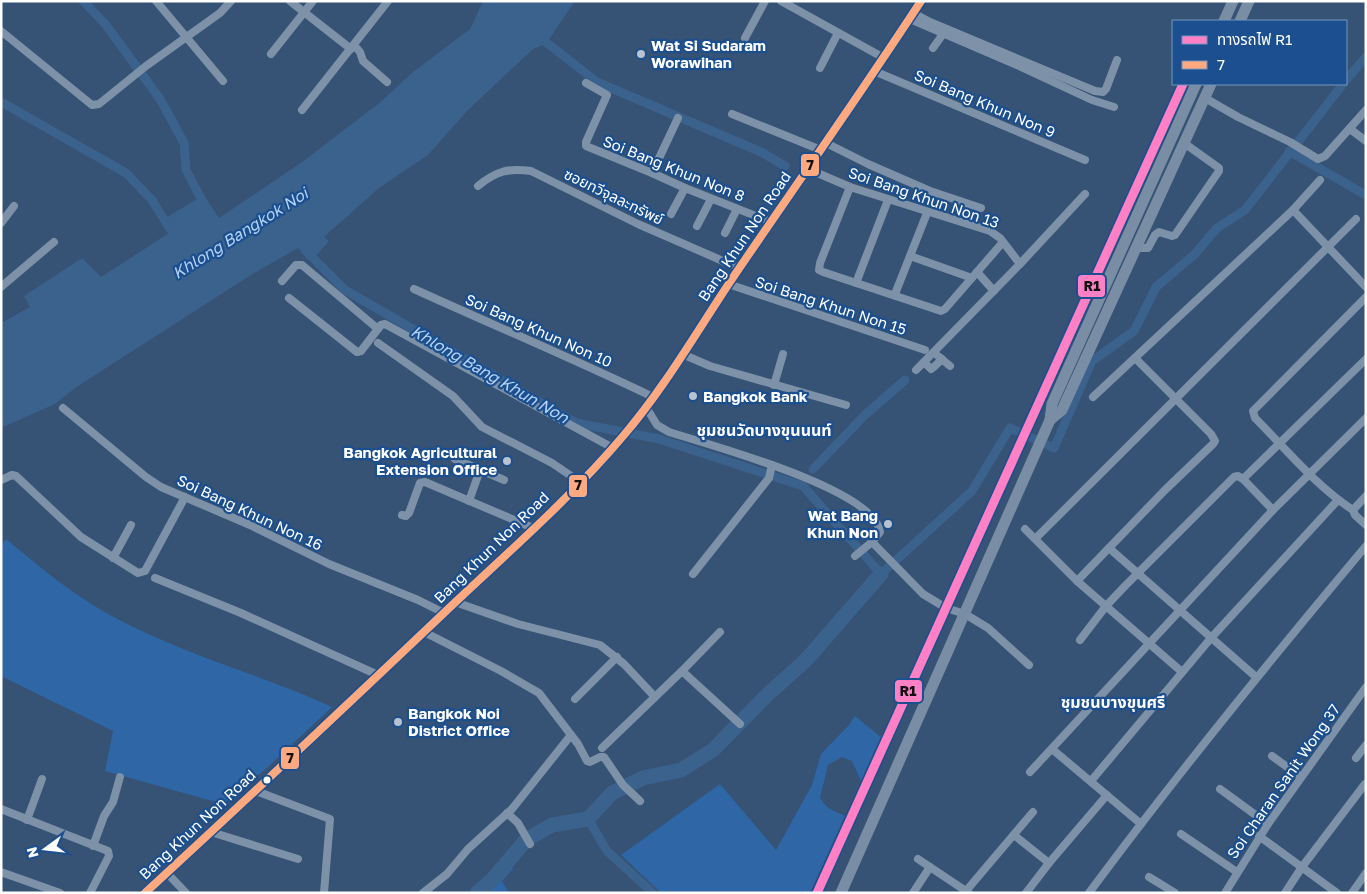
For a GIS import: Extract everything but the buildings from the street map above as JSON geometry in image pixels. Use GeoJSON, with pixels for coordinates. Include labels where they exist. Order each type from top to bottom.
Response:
{"type":"FeatureCollection","features":[{"type":"Feature","properties":{"kind":"main road"},"geometry":{"type":"LineString","coordinates":[[1224,20],[1233,1]]}},
{"type":"Feature","properties":{"kind":"main road"},"geometry":{"type":"LineString","coordinates":[[1240,20],[1249,1]]}},
{"type":"Feature","properties":{"kind":"main road"},"geometry":{"type":"LineString","coordinates":[[1057,407],[1196,85]]}},
{"type":"Feature","properties":{"kind":"main road"},"geometry":{"type":"LineString","coordinates":[[842,893],[1050,420],[1137,246],[1211,85]]}},
{"type":"Feature","properties":{"kind":"street"},"geometry":{"type":"LineString","coordinates":[[156,1],[223,82]]}},
{"type":"Feature","properties":{"kind":"street"},"geometry":{"type":"LineString","coordinates":[[1,31],[92,105],[98,104],[146,66],[220,13],[232,1]]}},
{"type":"Feature","properties":{"kind":"street"},"geometry":{"type":"LineString","coordinates":[[290,1],[352,47],[358,48],[362,60],[387,82]]}},
{"type":"Feature","properties":{"kind":"street"},"geometry":{"type":"LineString","coordinates":[[271,54],[313,1]]}},
{"type":"Feature","properties":{"kind":"street"},"geometry":{"type":"LineString","coordinates":[[302,110],[388,1]]}},
{"type":"Feature","properties":{"kind":"street"},"geometry":{"type":"LineString","coordinates":[[745,38],[765,1]]}},
{"type":"Feature","properties":{"kind":"street"},"geometry":{"type":"LineString","coordinates":[[780,1],[884,58]]}},
{"type":"Feature","properties":{"kind":"street","name":"Bang Khun Non Road"},"geometry":{"type":"LineString","coordinates":[[145,893],[444,613],[613,448],[653,397],[921,1]]}},
{"type":"Feature","properties":{"kind":"street"},"geometry":{"type":"LineString","coordinates":[[912,16],[943,34],[1017,65],[1092,100],[1114,107]]}},
{"type":"Feature","properties":{"kind":"street"},"geometry":{"type":"LineString","coordinates":[[912,16],[1096,91],[1103,92],[1106,89],[1117,60]]}},
{"type":"Feature","properties":{"kind":"street"},"geometry":{"type":"LineString","coordinates":[[820,68],[838,33]]}},
{"type":"Feature","properties":{"kind":"street"},"geometry":{"type":"LineString","coordinates":[[933,48],[943,34]]}},
{"type":"Feature","properties":{"kind":"street","name":"Soi Bang Khun Non 9"},"geometry":{"type":"LineString","coordinates":[[874,72],[1085,160]]}},
{"type":"Feature","properties":{"kind":"street","name":"Soi Bang Khun Non 8"},"geometry":{"type":"LineString","coordinates":[[586,83],[607,95],[586,142],[586,146],[652,172],[711,199],[771,222]]}},
{"type":"Feature","properties":{"kind":"street"},"geometry":{"type":"LineString","coordinates":[[1205,98],[1238,117],[1303,149],[1318,159],[1321,159],[1366,110]]}},
{"type":"Feature","properties":{"kind":"street"},"geometry":{"type":"LineString","coordinates":[[732,114],[824,146],[930,191],[981,208]]}},
{"type":"Feature","properties":{"kind":"street"},"geometry":{"type":"LineString","coordinates":[[652,172],[678,118]]}},
{"type":"Feature","properties":{"kind":"street"},"geometry":{"type":"LineString","coordinates":[[1350,129],[1366,141]]}},
{"type":"Feature","properties":{"kind":"street"},"geometry":{"type":"LineString","coordinates":[[1137,246],[1148,248],[1155,235],[1159,232],[1172,236],[1175,235],[1219,171],[1219,168],[1184,143]]}},
{"type":"Feature","properties":{"kind":"street","name":"ซอยทวีจุลละทรัพย์"},"geometry":{"type":"LineString","coordinates":[[478,186],[492,175],[517,169],[531,171],[638,224],[739,268]]}},
{"type":"Feature","properties":{"kind":"street","name":"Soi Bang Khun Non 13"},"geometry":{"type":"LineString","coordinates":[[808,169],[850,187],[888,200],[990,231],[1000,238],[1010,254],[1020,264]]}},
{"type":"Feature","properties":{"kind":"street"},"geometry":{"type":"LineString","coordinates":[[1093,397],[1293,210],[1320,180]]}},
{"type":"Feature","properties":{"kind":"street"},"geometry":{"type":"LineString","coordinates":[[850,187],[831,232],[819,267],[821,271],[895,294],[941,311],[945,309],[1003,242]]}},
{"type":"Feature","properties":{"kind":"street"},"geometry":{"type":"LineString","coordinates":[[671,214],[685,188]]}},
{"type":"Feature","properties":{"kind":"street"},"geometry":{"type":"LineString","coordinates":[[916,370],[1020,264],[1085,194]]}},
{"type":"Feature","properties":{"kind":"street"},"geometry":{"type":"LineString","coordinates":[[697,226],[711,199]]}},
{"type":"Feature","properties":{"kind":"street"},"geometry":{"type":"LineString","coordinates":[[856,283],[888,200]]}},
{"type":"Feature","properties":{"kind":"street"},"geometry":{"type":"LineString","coordinates":[[1,223],[14,206]]}},
{"type":"Feature","properties":{"kind":"street"},"geometry":{"type":"LineString","coordinates":[[725,233],[737,209]]}},
{"type":"Feature","properties":{"kind":"street"},"geometry":{"type":"LineString","coordinates":[[1293,210],[1366,287]]}},
{"type":"Feature","properties":{"kind":"street"},"geometry":{"type":"LineString","coordinates":[[895,294],[927,213]]}},
{"type":"Feature","properties":{"kind":"street"},"geometry":{"type":"LineString","coordinates":[[1035,539],[1356,219]]}},
{"type":"Feature","properties":{"kind":"street"},"geometry":{"type":"LineString","coordinates":[[1,287],[54,242]]}},
{"type":"Feature","properties":{"kind":"street"},"geometry":{"type":"LineString","coordinates":[[910,256],[974,275],[994,291]]}},
{"type":"Feature","properties":{"kind":"street"},"geometry":{"type":"LineString","coordinates":[[282,281],[296,265],[302,265],[378,329]]}},
{"type":"Feature","properties":{"kind":"street","name":"Soi Bang Khun Non 15"},"geometry":{"type":"LineString","coordinates":[[728,284],[925,350]]}},
{"type":"Feature","properties":{"kind":"street","name":"Soi Bang Khun Non 10"},"geometry":{"type":"LineString","coordinates":[[414,288],[653,397]]}},
{"type":"Feature","properties":{"kind":"street"},"geometry":{"type":"LineString","coordinates":[[289,298],[357,352],[361,351],[381,325],[385,324],[613,448]]}},
{"type":"Feature","properties":{"kind":"street"},"geometry":{"type":"LineString","coordinates":[[1366,298],[1253,411],[1255,418],[1279,443],[1338,500],[1353,510],[1355,516],[1366,526]]}},
{"type":"Feature","properties":{"kind":"street"},"geometry":{"type":"LineString","coordinates":[[378,343],[453,396],[482,427],[552,463],[580,482]]}},
{"type":"Feature","properties":{"kind":"street"},"geometry":{"type":"LineString","coordinates":[[934,352],[950,366]]}},
{"type":"Feature","properties":{"kind":"street"},"geometry":{"type":"LineString","coordinates":[[682,354],[710,366],[846,405]]}},
{"type":"Feature","properties":{"kind":"street"},"geometry":{"type":"LineString","coordinates":[[774,385],[783,354]]}},
{"type":"Feature","properties":{"kind":"street"},"geometry":{"type":"LineString","coordinates":[[1077,581],[1165,490],[1213,444],[1214,438],[1211,434],[1135,358]]}},
{"type":"Feature","properties":{"kind":"street"},"geometry":{"type":"LineString","coordinates":[[924,362],[931,369],[942,359]]}},
{"type":"Feature","properties":{"kind":"street"},"geometry":{"type":"LineString","coordinates":[[1243,479],[1366,359]]}},
{"type":"Feature","properties":{"kind":"street"},"geometry":{"type":"LineString","coordinates":[[646,407],[657,425],[669,432],[790,471],[852,500],[866,511],[880,529],[880,533],[859,553]]}},
{"type":"Feature","properties":{"kind":"street","name":"Soi Bang Khun Non 16"},"geometry":{"type":"LineString","coordinates":[[63,408],[146,477],[161,487],[250,525],[329,564],[418,600],[444,613]]}},
{"type":"Feature","properties":{"kind":"street"},"geometry":{"type":"LineString","coordinates":[[1030,772],[1273,510],[1366,418]]}},
{"type":"Feature","properties":{"kind":"street"},"geometry":{"type":"LineString","coordinates":[[455,459],[504,480]]}},
{"type":"Feature","properties":{"kind":"street"},"geometry":{"type":"LineString","coordinates":[[693,574],[769,478],[772,465]]}},
{"type":"Feature","properties":{"kind":"street"},"geometry":{"type":"LineString","coordinates":[[469,501],[480,470]]}},
{"type":"Feature","properties":{"kind":"street"},"geometry":{"type":"LineString","coordinates":[[1,480],[12,475],[16,476],[81,537],[135,572],[141,573],[145,571],[185,497]]}},
{"type":"Feature","properties":{"kind":"street"},"geometry":{"type":"LineString","coordinates":[[1080,640],[1106,606],[1231,479],[1236,476],[1243,479],[1273,510]]}},
{"type":"Feature","properties":{"kind":"street"},"geometry":{"type":"LineString","coordinates":[[402,515],[406,516],[409,513],[418,487],[422,482],[533,528]]}},
{"type":"Feature","properties":{"kind":"street"},"geometry":{"type":"LineString","coordinates":[[1353,510],[1366,496]]}},
{"type":"Feature","properties":{"kind":"street"},"geometry":{"type":"LineString","coordinates":[[1091,781],[1182,672],[1338,500]]}},
{"type":"Feature","properties":{"kind":"street"},"geometry":{"type":"LineString","coordinates":[[113,558],[131,525]]}},
{"type":"Feature","properties":{"kind":"street"},"geometry":{"type":"LineString","coordinates":[[1025,529],[1077,581],[1182,672]]}},
{"type":"Feature","properties":{"kind":"street"},"geometry":{"type":"LineString","coordinates":[[872,542],[923,594],[946,608],[965,614],[988,628],[1028,665]]}},
{"type":"Feature","properties":{"kind":"street"},"geometry":{"type":"LineString","coordinates":[[1089,893],[1256,677],[1366,546]]}},
{"type":"Feature","properties":{"kind":"street"},"geometry":{"type":"LineString","coordinates":[[1109,548],[1256,677]]}},
{"type":"Feature","properties":{"kind":"street"},"geometry":{"type":"LineString","coordinates":[[155,578],[241,612],[378,675]]}},
{"type":"Feature","properties":{"kind":"street"},"geometry":{"type":"LineString","coordinates":[[455,602],[518,624],[600,645],[617,657],[655,697]]}},
{"type":"Feature","properties":{"kind":"street"},"geometry":{"type":"LineString","coordinates":[[424,632],[501,671],[539,693],[578,744],[587,761],[590,762],[604,757],[623,785],[640,800]]}},
{"type":"Feature","properties":{"kind":"street"},"geometry":{"type":"LineString","coordinates":[[602,748],[720,632]]}},
{"type":"Feature","properties":{"kind":"street"},"geometry":{"type":"LineString","coordinates":[[574,699],[617,657]]}},
{"type":"Feature","properties":{"kind":"street"},"geometry":{"type":"LineString","coordinates":[[682,671],[739,723]]}},
{"type":"Feature","properties":{"kind":"street","name":"Soi Charan Sanit Wong 37"},"geometry":{"type":"LineString","coordinates":[[1225,893],[1259,836],[1366,687]]}},
{"type":"Feature","properties":{"kind":"street"},"geometry":{"type":"LineString","coordinates":[[423,893],[447,874],[468,849],[508,813],[571,735]]}},
{"type":"Feature","properties":{"kind":"street"},"geometry":{"type":"LineString","coordinates":[[1356,758],[1366,745]]}},
{"type":"Feature","properties":{"kind":"street"},"geometry":{"type":"LineString","coordinates":[[1052,749],[1141,824]]}},
{"type":"Feature","properties":{"kind":"street"},"geometry":{"type":"LineString","coordinates":[[1272,756],[1300,777]]}},
{"type":"Feature","properties":{"kind":"street"},"geometry":{"type":"LineString","coordinates":[[93,846],[104,816],[113,802],[120,777]]}},
{"type":"Feature","properties":{"kind":"street"},"geometry":{"type":"LineString","coordinates":[[27,820],[42,779]]}},
{"type":"Feature","properties":{"kind":"street"},"geometry":{"type":"LineString","coordinates":[[1285,893],[1302,867],[1365,784]]}},
{"type":"Feature","properties":{"kind":"street"},"geometry":{"type":"LineString","coordinates":[[1220,789],[1268,824]]}},
{"type":"Feature","properties":{"kind":"street"},"geometry":{"type":"LineString","coordinates":[[256,791],[330,820],[324,893]]}},
{"type":"Feature","properties":{"kind":"street"},"geometry":{"type":"LineString","coordinates":[[1026,893],[1107,795]]}},
{"type":"Feature","properties":{"kind":"street"},"geometry":{"type":"LineString","coordinates":[[1,809],[109,853],[90,893]]}},
{"type":"Feature","properties":{"kind":"street"},"geometry":{"type":"LineString","coordinates":[[918,859],[968,892],[1033,812]]}},
{"type":"Feature","properties":{"kind":"street"},"geometry":{"type":"LineString","coordinates":[[508,813],[518,824],[530,844]]}},
{"type":"Feature","properties":{"kind":"street"},"geometry":{"type":"LineString","coordinates":[[211,832],[298,859]]}},
{"type":"Feature","properties":{"kind":"street"},"geometry":{"type":"LineString","coordinates":[[1181,834],[1237,872]]}},
{"type":"Feature","properties":{"kind":"street"},"geometry":{"type":"LineString","coordinates":[[1014,835],[1049,863]]}},
{"type":"Feature","properties":{"kind":"street"},"geometry":{"type":"LineString","coordinates":[[1259,836],[1337,893]]}},
{"type":"Feature","properties":{"kind":"street"},"geometry":{"type":"LineString","coordinates":[[913,893],[930,867]]}},
{"type":"Feature","properties":{"kind":"street"},"geometry":{"type":"LineString","coordinates":[[1,872],[60,893]]}},
{"type":"Feature","properties":{"kind":"street"},"geometry":{"type":"LineString","coordinates":[[167,873],[186,893]]}},
{"type":"Feature","properties":{"kind":"street"},"geometry":{"type":"LineString","coordinates":[[1352,893],[1366,873]]}},
{"type":"Feature","properties":{"kind":"street"},"geometry":{"type":"LineString","coordinates":[[1149,877],[1175,893]]}},
{"type":"Feature","properties":{"kind":"shaded area"},"geometry":{"type":"Polygon","coordinates":[[[6,539],[44,570],[96,607],[137,629],[192,653],[277,684],[332,707],[268,767],[223,804],[105,771],[113,731],[1,676],[1,546],[6,539]]]}},
{"type":"Feature","properties":{"kind":"shaded area"},"geometry":{"type":"Polygon","coordinates":[[[855,716],[881,737],[861,781],[852,761],[842,757],[828,765],[820,798],[828,808],[845,816],[810,893],[661,893],[621,855],[720,784],[776,850],[812,785],[821,754],[855,716]]]}},
{"type":"Feature","properties":{"kind":"shaded area"},"geometry":{"type":"Polygon","coordinates":[[[504,860],[513,869],[502,881],[509,893],[473,893],[504,860]]]}},
{"type":"Feature","properties":{"kind":"water","name":"Khlong Bangkok Noi"},"geometry":{"type":"Polygon","coordinates":[[[483,1],[575,1],[546,44],[533,49],[467,111],[428,155],[379,188],[324,237],[329,241],[313,259],[308,260],[298,248],[251,275],[78,386],[55,404],[1,428],[1,323],[30,307],[24,296],[82,258],[101,277],[169,233],[162,220],[204,195],[219,218],[302,162],[378,104],[413,72],[470,29],[483,1]]]}},
{"type":"Feature","properties":{"kind":"waterway"},"geometry":{"type":"LineString","coordinates":[[83,1],[106,25],[160,99],[184,143],[186,170],[205,206]]}},
{"type":"Feature","properties":{"kind":"waterway"},"geometry":{"type":"LineString","coordinates":[[538,36],[597,82],[761,152],[785,166]]}},
{"type":"Feature","properties":{"kind":"waterway","name":"Khlong Bang Khun Non"},"geometry":{"type":"LineString","coordinates":[[1347,79],[1366,57]]}},
{"type":"Feature","properties":{"kind":"waterway","name":"Khlong Bang Khun Non"},"geometry":{"type":"LineString","coordinates":[[306,251],[345,290],[576,423],[659,439],[803,486],[881,574],[972,491],[1010,428],[1054,448],[1092,361],[1134,331],[1156,287],[1195,254],[1217,228],[1245,210],[1342,85]]}},
{"type":"Feature","properties":{"kind":"waterway"},"geometry":{"type":"LineString","coordinates":[[1,102],[126,173],[152,200],[170,229]]}},
{"type":"Feature","properties":{"kind":"waterway"},"geometry":{"type":"LineString","coordinates":[[1289,151],[1366,195]]}},
{"type":"Feature","properties":{"kind":"waterway"},"geometry":{"type":"LineString","coordinates":[[813,469],[865,415],[905,380]]}},
{"type":"Feature","properties":{"kind":"waterway"},"geometry":{"type":"LineString","coordinates":[[477,893],[492,880],[527,839],[552,825],[588,819],[612,793],[643,778],[681,770],[713,750],[766,696],[806,660],[881,574]]}},
{"type":"Feature","properties":{"kind":"waterway"},"geometry":{"type":"LineString","coordinates":[[588,819],[607,851],[653,893]]}},
{"type":"Feature","properties":{"kind":"rail line","name":"R1"},"geometry":{"type":"LineString","coordinates":[[817,893],[1183,85]]}},
{"type":"Feature","properties":{"kind":"transit line","name":"7"},"geometry":{"type":"LineString","coordinates":[[145,893],[538,525],[604,458],[639,416],[668,376],[921,1]]}},
{"type":"Feature","properties":{"kind":"place","name":"Wat Si Sudaram Worawihan"},"geometry":{"type":"Point","coordinates":[641,54]}},
{"type":"Feature","properties":{"kind":"place","name":"Bangkok Bank"},"geometry":{"type":"Point","coordinates":[693,396]}},
{"type":"Feature","properties":{"kind":"place","name":"Bangkok Agricultural Extension Office"},"geometry":{"type":"Point","coordinates":[507,461]}},
{"type":"Feature","properties":{"kind":"place","name":"Wat Bang Khun Non"},"geometry":{"type":"Point","coordinates":[888,524]}},
{"type":"Feature","properties":{"kind":"place","name":"Bangkok Noi District Office"},"geometry":{"type":"Point","coordinates":[398,722]}},
{"type":"Feature","properties":{"kind":"district","name":"ชุมชนวัดบางขุนนนท์"},"geometry":{"type":"Point","coordinates":[764,430]}},
{"type":"Feature","properties":{"kind":"district","name":"ชุมชนบางขุนศรี"},"geometry":{"type":"Point","coordinates":[1113,702]}}]}
